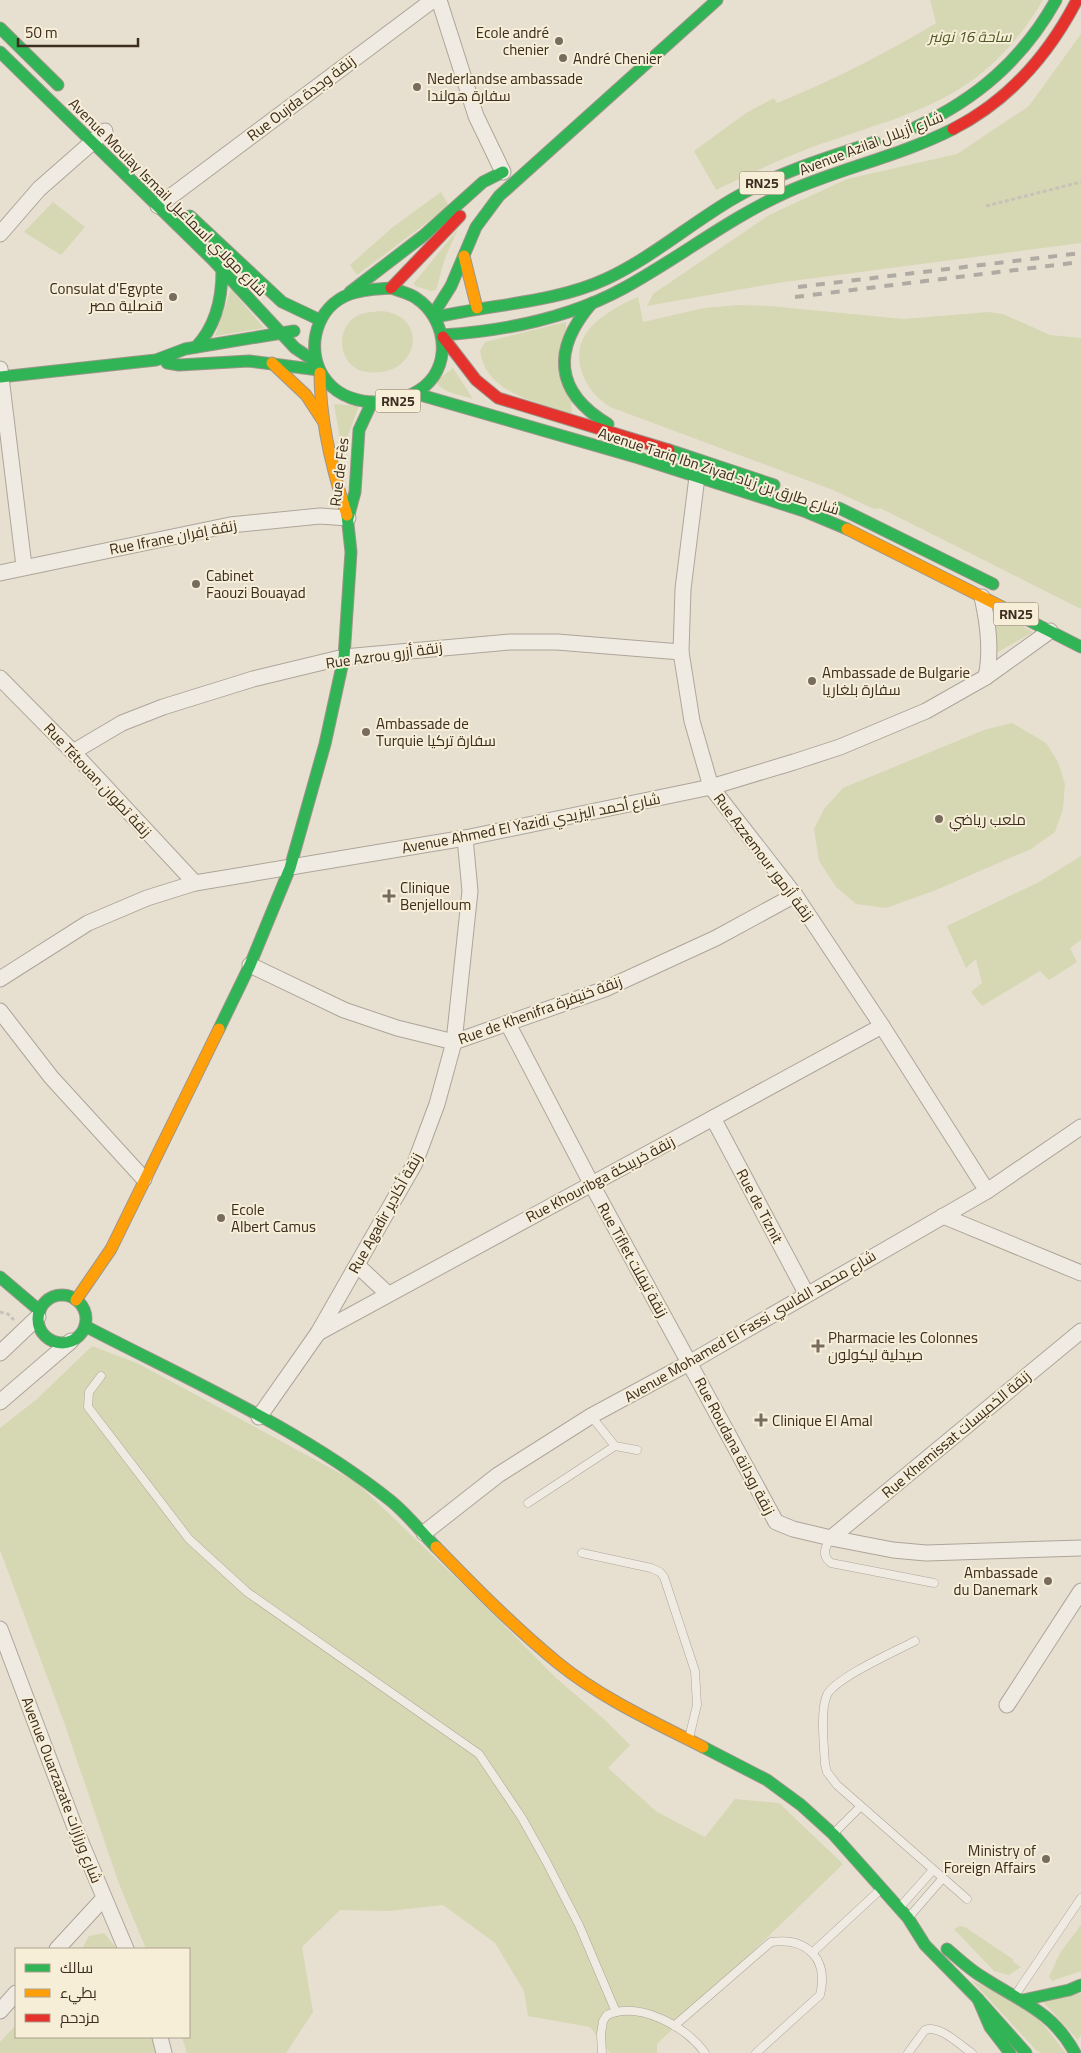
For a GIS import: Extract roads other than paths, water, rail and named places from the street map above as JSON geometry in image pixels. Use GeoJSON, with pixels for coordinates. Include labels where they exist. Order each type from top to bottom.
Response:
{"type":"FeatureCollection","features":[{"type":"Feature","properties":{"kind":"main road"},"geometry":{"type":"LineString","coordinates":[[391,288],[507,175],[717,0]]}},
{"type":"Feature","properties":{"kind":"main road","name":"Avenue Azilal شارع أزيلال"},"geometry":{"type":"LineString","coordinates":[[904,132],[948,112],[989,84],[1024,49],[1056,0]]}},
{"type":"Feature","properties":{"kind":"main road","name":"Avenue Azilal شارع أزيلال"},"geometry":{"type":"LineString","coordinates":[[443,336],[480,332],[592,303],[625,287],[764,202],[809,182],[934,137],[980,112],[1002,96],[1040,59],[1056,38],[1077,0]]}},
{"type":"Feature","properties":{"kind":"main road","name":"Avenue Moulay Ismail شارع مولاي اسماعيل"},"geometry":{"type":"LineString","coordinates":[[0,28],[70,96]]}},
{"type":"Feature","properties":{"kind":"main road","name":"Avenue Moulay Ismail شارع مولاي اسماعيل"},"geometry":{"type":"LineString","coordinates":[[0,52],[93,141],[302,354],[319,368]]}},
{"type":"Feature","properties":{"kind":"main road","name":"Avenue Azilal شارع أزيلال"},"geometry":{"type":"LineString","coordinates":[[435,315],[552,298],[597,283],[631,266],[710,213],[752,188],[798,168],[885,138]]}},
{"type":"Feature","properties":{"kind":"main road"},"geometry":{"type":"LineString","coordinates":[[435,315],[452,288],[464,256],[481,220],[507,175]]}},
{"type":"Feature","properties":{"kind":"main road"},"geometry":{"type":"LineString","coordinates":[[76,1300],[105,1261],[250,965],[290,868],[325,744],[344,657],[350,588],[348,518],[338,488],[323,421],[319,389],[319,368],[314,344],[319,322],[330,306],[397,257],[483,182],[507,175]]}},
{"type":"Feature","properties":{"kind":"main road","name":"Avenue Moulay Ismail شارع مولاي اسماعيل"},"geometry":{"type":"LineString","coordinates":[[173,199],[282,302],[319,322]]}},
{"type":"Feature","properties":{"kind":"main road"},"geometry":{"type":"LineString","coordinates":[[464,256],[476,308]]}},
{"type":"Feature","properties":{"kind":"main road"},"geometry":{"type":"LineString","coordinates":[[196,348],[204,340],[210,329],[220,300],[222,271]]}},
{"type":"Feature","properties":{"kind":"main road","name":"RN25"},"geometry":{"type":"LineString","coordinates":[[319,368],[334,388],[342,394],[362,402],[372,402],[401,400],[417,394],[431,381],[440,365],[443,336],[435,315],[422,300],[391,288],[360,291],[343,296]]}},
{"type":"Feature","properties":{"kind":"main road","name":"RN25"},"geometry":{"type":"LineString","coordinates":[[592,303],[574,323],[568,335],[565,348],[566,375],[573,394],[585,410],[630,437]]}},
{"type":"Feature","properties":{"kind":"main road"},"geometry":{"type":"LineString","coordinates":[[0,374],[156,360],[178,351],[282,333],[319,322]]}},
{"type":"Feature","properties":{"kind":"main road","name":"Avenue Tariq Ibn Ziyad شارع طارق بن زياد"},"geometry":{"type":"LineString","coordinates":[[443,336],[476,380],[498,398],[630,437],[782,487]]}},
{"type":"Feature","properties":{"kind":"main road"},"geometry":{"type":"LineString","coordinates":[[156,360],[179,365],[242,362],[319,368]]}},
{"type":"Feature","properties":{"kind":"main road"},"geometry":{"type":"LineString","coordinates":[[272,363],[296,384],[323,421]]}},
{"type":"Feature","properties":{"kind":"main road","name":"Avenue Tariq Ibn Ziyad شارع طارق بن زياد"},"geometry":{"type":"LineString","coordinates":[[417,394],[697,477],[832,523],[1081,647]]}},
{"type":"Feature","properties":{"kind":"main road","name":"Rue de Fès"},"geometry":{"type":"LineString","coordinates":[[348,518],[355,492],[357,445],[360,430],[372,402]]}},
{"type":"Feature","properties":{"kind":"main road","name":"Avenue Tariq Ibn Ziyad شارع طارق بن زياد"},"geometry":{"type":"LineString","coordinates":[[824,502],[870,521],[1003,589]]}},
{"type":"Feature","properties":{"kind":"main road"},"geometry":{"type":"LineString","coordinates":[[0,1277],[39,1314]]}},
{"type":"Feature","properties":{"kind":"main road"},"geometry":{"type":"LineString","coordinates":[[60,1296],[76,1300],[84,1311],[85,1326],[80,1335],[71,1341],[62,1343],[52,1341],[44,1335],[39,1327],[39,1314],[44,1303],[60,1296]]}},
{"type":"Feature","properties":{"kind":"main road"},"geometry":{"type":"LineString","coordinates":[[85,1326],[259,1417],[336,1461],[364,1480],[392,1502],[502,1614],[559,1664],[623,1706],[767,1780],[801,1805],[833,1834],[908,1918],[922,1927],[977,1974],[1019,1998],[1055,2022],[1075,2053]]}},
{"type":"Feature","properties":{"kind":"main road"},"geometry":{"type":"LineString","coordinates":[[908,1918],[925,1945],[978,1998],[1026,2053]]}},
{"type":"Feature","properties":{"kind":"main road"},"geometry":{"type":"LineString","coordinates":[[1019,1998],[1062,1992],[1081,1985]]}},
{"type":"Feature","properties":{"kind":"main road"},"geometry":{"type":"LineString","coordinates":[[978,1998],[990,2028],[1010,2053]]}},
{"type":"Feature","properties":{"kind":"street","name":"Rue Oujda زنقة وجدة"},"geometry":{"type":"LineString","coordinates":[[158,206],[173,199],[433,0]]}},
{"type":"Feature","properties":{"kind":"street"},"geometry":{"type":"LineString","coordinates":[[439,0],[476,116],[507,175]]}},
{"type":"Feature","properties":{"kind":"street"},"geometry":{"type":"LineString","coordinates":[[0,234],[39,189],[104,130]]}},
{"type":"Feature","properties":{"kind":"street"},"geometry":{"type":"LineString","coordinates":[[0,374],[24,566]]}},
{"type":"Feature","properties":{"kind":"street","name":"Rue Azzemour زنقة أزمور"},"geometry":{"type":"LineString","coordinates":[[697,477],[683,589],[681,652],[692,721],[711,787],[795,895],[882,1026],[987,1191]]}},
{"type":"Feature","properties":{"kind":"street","name":"Rue Ifrane زنقة إفران"},"geometry":{"type":"LineString","coordinates":[[0,572],[230,525],[320,516],[348,518]]}},
{"type":"Feature","properties":{"kind":"street"},"geometry":{"type":"LineString","coordinates":[[982,597],[989,636],[989,664],[986,677]]}},
{"type":"Feature","properties":{"kind":"street","name":"Avenue Ahmed El Yazidi شارع أحمد اليزيدي"},"geometry":{"type":"LineString","coordinates":[[2,973],[97,919],[147,898],[195,883],[465,838],[711,787],[840,747],[926,711],[986,677],[1050,631]]}},
{"type":"Feature","properties":{"kind":"street","name":"Rue Azrou زنقة أزرو"},"geometry":{"type":"LineString","coordinates":[[73,752],[122,723],[157,709],[253,679],[344,657],[510,642],[557,642],[681,652]]}},
{"type":"Feature","properties":{"kind":"street","name":"Rue Tétouan زنقة تطوان"},"geometry":{"type":"LineString","coordinates":[[0,678],[73,752],[195,883]]}},
{"type":"Feature","properties":{"kind":"street","name":"Rue Agadir زنقة أكادير"},"geometry":{"type":"LineString","coordinates":[[259,1417],[318,1332],[357,1265],[415,1163],[437,1104],[454,1042],[470,890],[465,838]]}},
{"type":"Feature","properties":{"kind":"street","name":"Rue de Khenifra زنقة خنيفرة"},"geometry":{"type":"LineString","coordinates":[[250,965],[337,1007],[397,1028],[454,1042],[605,989],[716,938],[795,895]]}},
{"type":"Feature","properties":{"kind":"street"},"geometry":{"type":"LineString","coordinates":[[0,1011],[51,1077],[144,1179]]}},
{"type":"Feature","properties":{"kind":"street","name":"Rue Tiflet زنقة تيفلت"},"geometry":{"type":"LineString","coordinates":[[508,1024],[591,1183],[689,1362]]}},
{"type":"Feature","properties":{"kind":"street","name":"Rue Khouribga زنقة خريبكة"},"geometry":{"type":"LineString","coordinates":[[318,1332],[882,1026]]}},
{"type":"Feature","properties":{"kind":"street","name":"Rue de Tiznit"},"geometry":{"type":"LineString","coordinates":[[713,1118],[806,1294]]}},
{"type":"Feature","properties":{"kind":"street","name":"Avenue Mohamed El Fassi شارع محمد الفاسي"},"geometry":{"type":"LineString","coordinates":[[424,1533],[498,1475],[591,1416],[987,1191],[1081,1127]]}},
{"type":"Feature","properties":{"kind":"street"},"geometry":{"type":"LineString","coordinates":[[943,1216],[1081,1273]]}},
{"type":"Feature","properties":{"kind":"street"},"geometry":{"type":"LineString","coordinates":[[357,1265],[388,1294]]}},
{"type":"Feature","properties":{"kind":"street"},"geometry":{"type":"LineString","coordinates":[[0,1353],[39,1314]]}},
{"type":"Feature","properties":{"kind":"street","name":"Rue Khemissat زنقة الخميسات"},"geometry":{"type":"LineString","coordinates":[[831,1538],[1081,1331]]}},
{"type":"Feature","properties":{"kind":"street"},"geometry":{"type":"LineString","coordinates":[[0,1402],[71,1341]]}},
{"type":"Feature","properties":{"kind":"street","name":"Rue Roudana زنقة رودانة"},"geometry":{"type":"LineString","coordinates":[[689,1362],[771,1516],[782,1526],[893,1550],[926,1553],[1081,1548]]}},
{"type":"Feature","properties":{"kind":"street"},"geometry":{"type":"LineString","coordinates":[[1007,1705],[1081,1590]]}},
{"type":"Feature","properties":{"kind":"street","name":"Avenue Ouarzazate شارع ورزازات"},"geometry":{"type":"LineString","coordinates":[[0,1630],[104,1898],[126,1948]]}},
{"type":"Feature","properties":{"kind":"street"},"geometry":{"type":"LineString","coordinates":[[58,1948],[104,1898]]}},
{"type":"Feature","properties":{"kind":"street"},"geometry":{"type":"LineString","coordinates":[[0,2011],[15,1994]]}},
{"type":"Feature","properties":{"kind":"street"},"geometry":{"type":"LineString","coordinates":[[162,2038],[164,2053]]}},
{"type":"Feature","properties":{"kind":"lane"},"geometry":{"type":"LineString","coordinates":[[101,1376],[89,1392],[88,1407],[189,1539],[247,1592],[479,1754],[522,1818],[546,1861],[579,1925],[616,2012]]}},
{"type":"Feature","properties":{"kind":"lane"},"geometry":{"type":"LineString","coordinates":[[591,1416],[615,1446],[637,1450]]}},
{"type":"Feature","properties":{"kind":"lane"},"geometry":{"type":"LineString","coordinates":[[528,1503],[615,1446]]}},
{"type":"Feature","properties":{"kind":"lane"},"geometry":{"type":"LineString","coordinates":[[831,1538],[824,1551],[825,1557],[831,1563],[934,1584]]}},
{"type":"Feature","properties":{"kind":"lane"},"geometry":{"type":"LineString","coordinates":[[582,1553],[651,1568],[660,1572],[664,1577],[695,1671],[697,1705],[689,1740]]}},
{"type":"Feature","properties":{"kind":"lane"},"geometry":{"type":"LineString","coordinates":[[915,1640],[840,1681],[828,1693],[825,1701],[824,1756],[827,1772],[837,1785],[967,1899]]}},
{"type":"Feature","properties":{"kind":"lane"},"geometry":{"type":"LineString","coordinates":[[833,1834],[861,1806]]}},
{"type":"Feature","properties":{"kind":"lane"},"geometry":{"type":"LineString","coordinates":[[899,1909],[933,1870]]}},
{"type":"Feature","properties":{"kind":"lane"},"geometry":{"type":"LineString","coordinates":[[908,1918],[942,1879]]}},
{"type":"Feature","properties":{"kind":"lane"},"geometry":{"type":"LineString","coordinates":[[812,1953],[881,1889]]}},
{"type":"Feature","properties":{"kind":"lane"},"geometry":{"type":"LineString","coordinates":[[1019,1998],[1081,1898]]}},
{"type":"Feature","properties":{"kind":"lane"},"geometry":{"type":"LineString","coordinates":[[674,2026],[771,1942],[792,1941],[800,1944],[812,1953],[822,1970],[823,1983],[820,1995],[756,2053]]}},
{"type":"Feature","properties":{"kind":"lane"},"geometry":{"type":"LineString","coordinates":[[602,2053],[603,2021],[607,2015],[616,2012],[639,2013],[674,2026],[705,2053]]}},
{"type":"Feature","properties":{"kind":"lane"},"geometry":{"type":"LineString","coordinates":[[908,2053],[925,2030],[929,2029],[937,2031],[972,2053]]}},
{"type":"Feature","properties":{"kind":"lane"},"geometry":{"type":"LineString","coordinates":[[163,2038],[173,2053]]}},
{"type":"Feature","properties":{"kind":"railway"},"geometry":{"type":"LineString","coordinates":[[798,287],[1081,253]]}},
{"type":"Feature","properties":{"kind":"railway"},"geometry":{"type":"LineString","coordinates":[[795,297],[1081,262]]}},
{"type":"Feature","properties":{"kind":"place","name":"Ecole andré chenier"},"geometry":{"type":"Point","coordinates":[559,41]}},
{"type":"Feature","properties":{"kind":"place","name":"André Chenier"},"geometry":{"type":"Point","coordinates":[563,58]}},
{"type":"Feature","properties":{"kind":"place","name":"Nederlandse ambassade سفارة هولندا"},"geometry":{"type":"Point","coordinates":[417,87]}},
{"type":"Feature","properties":{"kind":"place","name":"Consulat d'Egypte قنصلية مصر"},"geometry":{"type":"Point","coordinates":[173,297]}},
{"type":"Feature","properties":{"kind":"place","name":"Cabinet Faouzi Bouayad"},"geometry":{"type":"Point","coordinates":[196,584]}},
{"type":"Feature","properties":{"kind":"place","name":"Ambassade de Bulgarie سفارة بلغاريا"},"geometry":{"type":"Point","coordinates":[812,681]}},
{"type":"Feature","properties":{"kind":"place","name":"Ambassade de Turquie سفارة تركيا"},"geometry":{"type":"Point","coordinates":[366,732]}},
{"type":"Feature","properties":{"kind":"place","name":"ملعب رياضي"},"geometry":{"type":"Point","coordinates":[939,819]}},
{"type":"Feature","properties":{"kind":"place","name":"Clinique Benjelloum"},"geometry":{"type":"Point","coordinates":[389,896]}},
{"type":"Feature","properties":{"kind":"place","name":"Ecole Albert Camus"},"geometry":{"type":"Point","coordinates":[221,1218]}},
{"type":"Feature","properties":{"kind":"place","name":"Pharmacie les Colonnes صيدلية ليكولون"},"geometry":{"type":"Point","coordinates":[818,1346]}},
{"type":"Feature","properties":{"kind":"place","name":"Clinique El Amal"},"geometry":{"type":"Point","coordinates":[761,1420]}},
{"type":"Feature","properties":{"kind":"place","name":"Ambassade du Danemark"},"geometry":{"type":"Point","coordinates":[1048,1581]}},
{"type":"Feature","properties":{"kind":"place","name":"Ministry of Foreign Affairs"},"geometry":{"type":"Point","coordinates":[1046,1859]}},
{"type":"Feature","properties":{"kind":"park label","name":"ساحة 16 نونبر"},"geometry":{"type":"Point","coordinates":[970,36]}}]}
